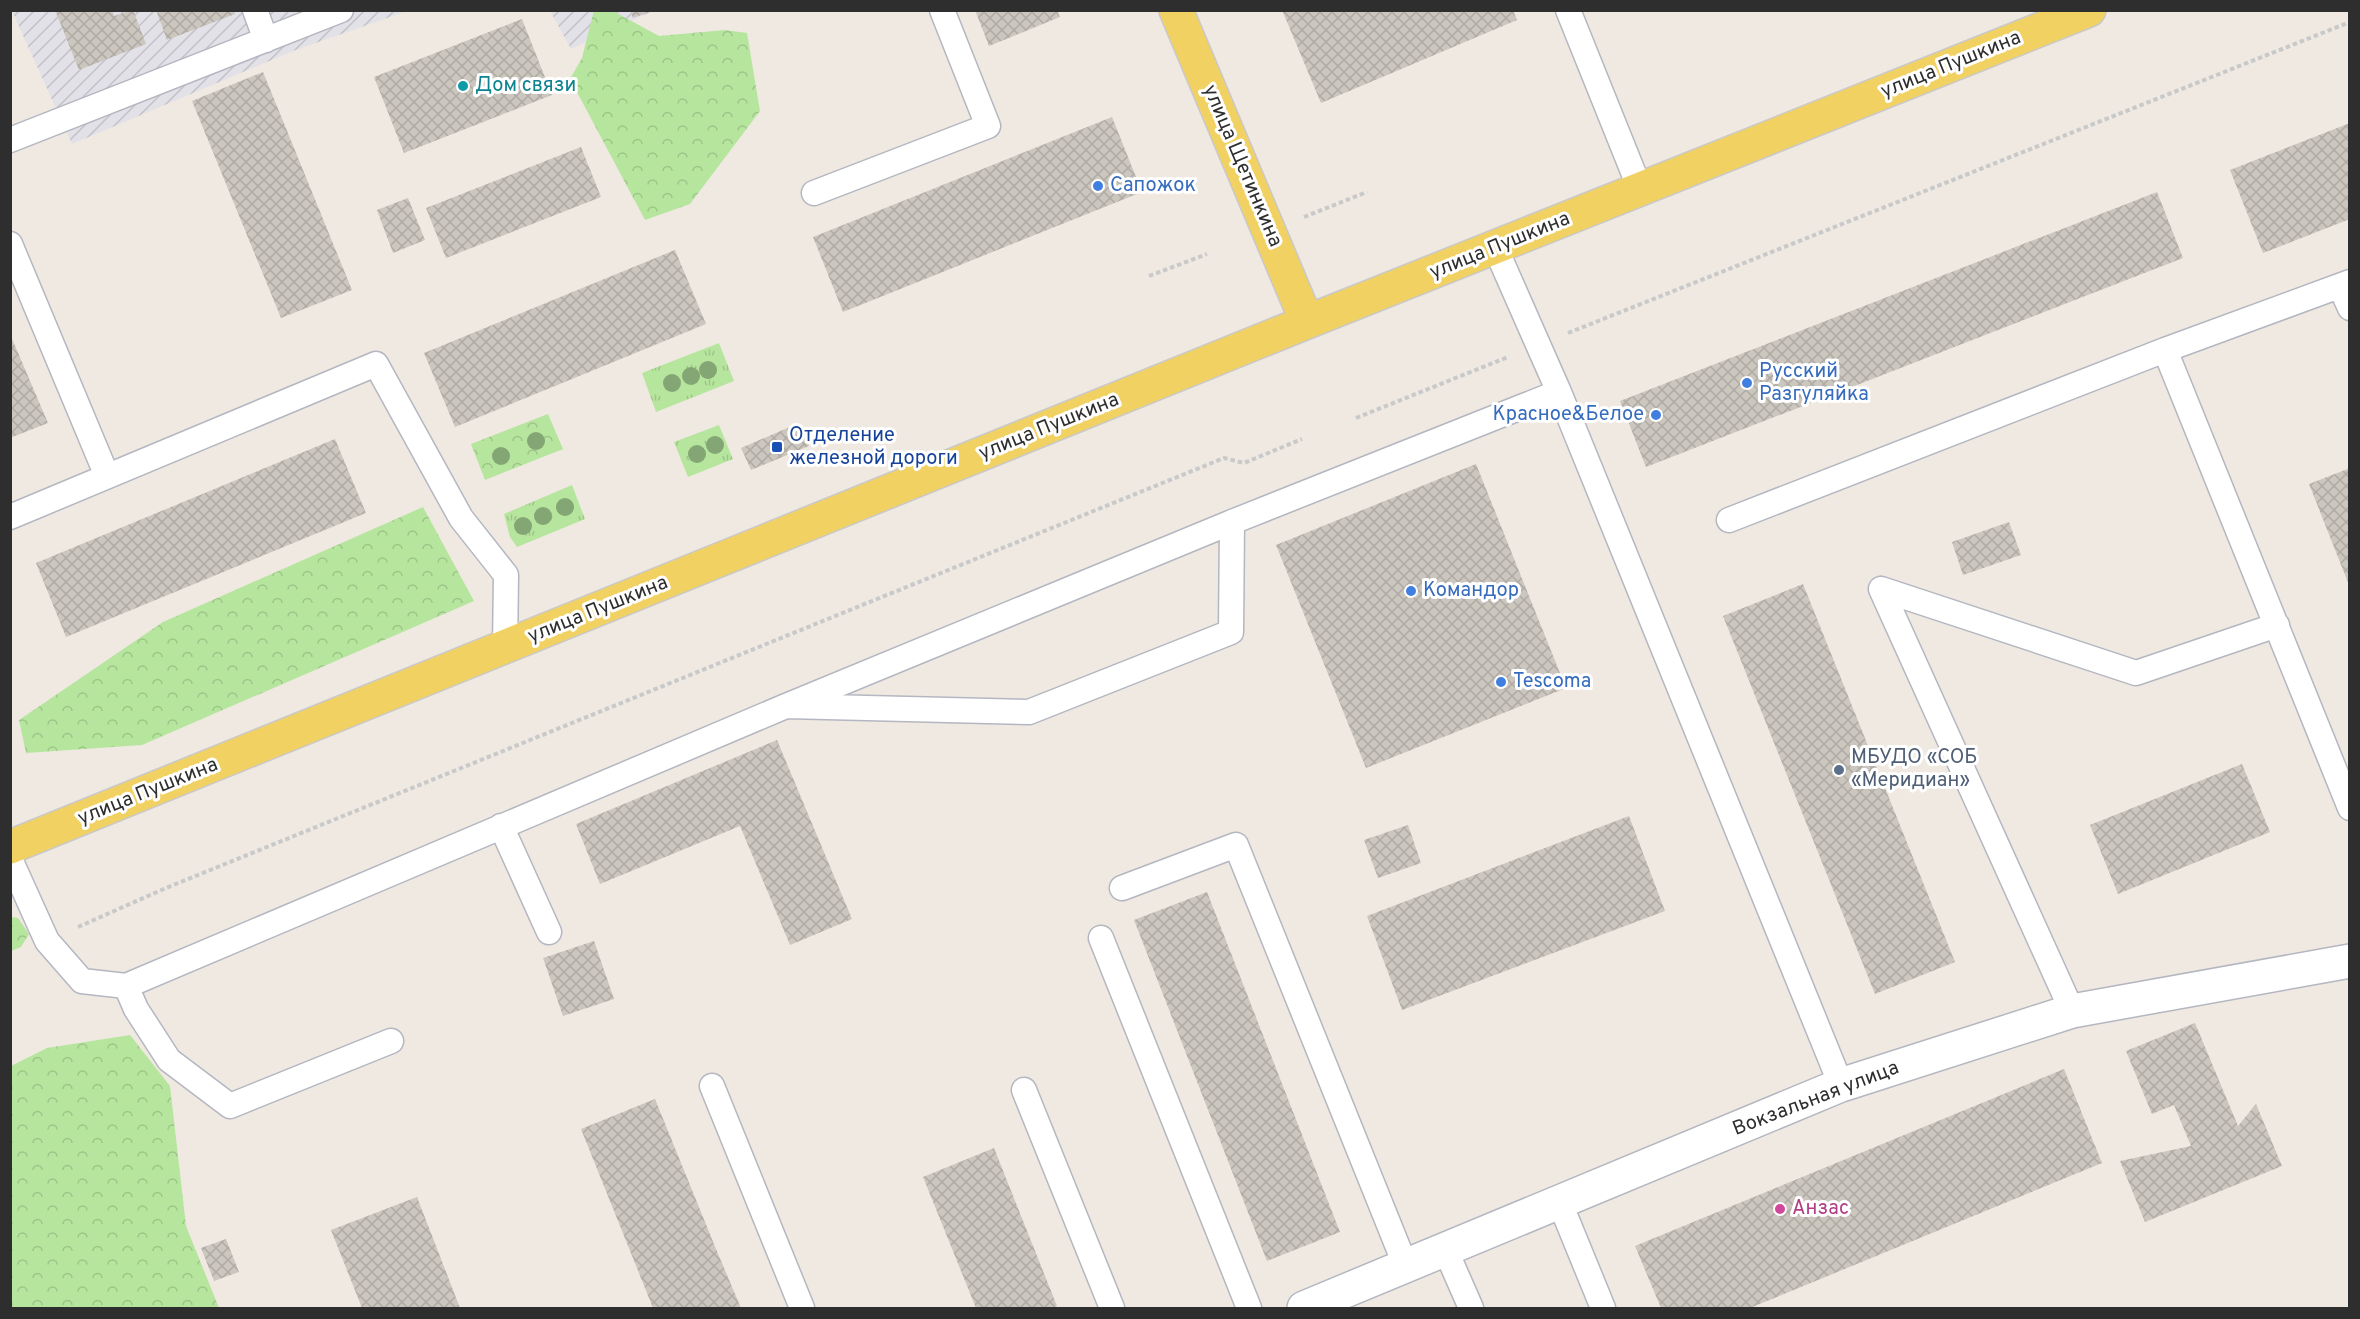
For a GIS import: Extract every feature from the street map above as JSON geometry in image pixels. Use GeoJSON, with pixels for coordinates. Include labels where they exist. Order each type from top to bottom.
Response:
{"type":"FeatureCollection","features":[{"type":"Feature","properties":{"kind":"main road","name":"улица Щетинкина"},"geometry":{"type":"LineString","coordinates":[[1176,10],[1307,322]]}},
{"type":"Feature","properties":{"kind":"main road","name":"улица Пушкина"},"geometry":{"type":"LineString","coordinates":[[10,847],[1307,322],[2088,10]]}},
{"type":"Feature","properties":{"kind":"street","name":"Вокзальная улица"},"geometry":{"type":"LineString","coordinates":[[1320,1305],[1842,1085],[2072,1011],[2349,961]]}},
{"type":"Feature","properties":{"kind":"lane"},"geometry":{"type":"LineString","coordinates":[[255,10],[266,40]]}},
{"type":"Feature","properties":{"kind":"lane"},"geometry":{"type":"LineString","coordinates":[[10,140],[341,10]]}},
{"type":"Feature","properties":{"kind":"lane"},"geometry":{"type":"LineString","coordinates":[[814,193],[988,126],[942,10]]}},
{"type":"Feature","properties":{"kind":"lane"},"geometry":{"type":"LineString","coordinates":[[1568,10],[1640,189]]}},
{"type":"Feature","properties":{"kind":"lane"},"geometry":{"type":"LineString","coordinates":[[10,244],[106,476]]}},
{"type":"Feature","properties":{"kind":"lane"},"geometry":{"type":"LineString","coordinates":[[1495,247],[1559,392],[1842,1085]]}},
{"type":"Feature","properties":{"kind":"lane"},"geometry":{"type":"LineString","coordinates":[[1729,520],[2165,350],[2346,292]]}},
{"type":"Feature","properties":{"kind":"lane"},"geometry":{"type":"LineString","coordinates":[[2165,350],[2349,808]]}},
{"type":"Feature","properties":{"kind":"lane"},"geometry":{"type":"LineString","coordinates":[[10,517],[376,364],[461,518],[506,575],[505,648]]}},
{"type":"Feature","properties":{"kind":"lane"},"geometry":{"type":"LineString","coordinates":[[10,859],[47,941],[82,981],[126,986],[786,706],[1232,522],[1559,392]]}},
{"type":"Feature","properties":{"kind":"lane"},"geometry":{"type":"LineString","coordinates":[[786,706],[1029,712],[1231,632],[1232,522]]}},
{"type":"Feature","properties":{"kind":"lane"},"geometry":{"type":"LineString","coordinates":[[2072,1011],[1881,589],[2136,673],[2277,625]]}},
{"type":"Feature","properties":{"kind":"lane"},"geometry":{"type":"LineString","coordinates":[[501,826],[549,932]]}},
{"type":"Feature","properties":{"kind":"lane"},"geometry":{"type":"LineString","coordinates":[[1122,888],[1236,845],[1406,1267]]}},
{"type":"Feature","properties":{"kind":"lane"},"geometry":{"type":"LineString","coordinates":[[1101,938],[1249,1308]]}},
{"type":"Feature","properties":{"kind":"lane"},"geometry":{"type":"LineString","coordinates":[[126,986],[136,1009],[169,1060],[230,1106],[391,1041]]}},
{"type":"Feature","properties":{"kind":"lane"},"geometry":{"type":"LineString","coordinates":[[712,1086],[801,1308]]}},
{"type":"Feature","properties":{"kind":"lane"},"geometry":{"type":"LineString","coordinates":[[1024,1090],[1112,1308]]}},
{"type":"Feature","properties":{"kind":"lane"},"geometry":{"type":"LineString","coordinates":[[1560,1203],[1603,1308]]}},
{"type":"Feature","properties":{"kind":"lane"},"geometry":{"type":"LineString","coordinates":[[1446,1251],[1471,1308]]}},
{"type":"Feature","properties":{"kind":"path"},"geometry":{"type":"LineString","coordinates":[[1356,418],[2349,22]]}},
{"type":"Feature","properties":{"kind":"path"},"geometry":{"type":"LineString","coordinates":[[1303,217],[1367,192]]}},
{"type":"Feature","properties":{"kind":"path"},"geometry":{"type":"LineString","coordinates":[[1149,276],[1207,254]]}},
{"type":"Feature","properties":{"kind":"path"},"geometry":{"type":"LineString","coordinates":[[47,941],[166,888],[1224,458],[1244,463],[1302,440]]}},
{"type":"Feature","properties":{"kind":"shaded area"},"geometry":{"type":"Polygon","coordinates":[[[12,11],[407,11],[293,51],[72,144],[12,11]]]}},
{"type":"Feature","properties":{"kind":"shaded area"},"geometry":{"type":"Polygon","coordinates":[[[550,11],[653,11],[571,49],[550,11]]]}},
{"type":"Feature","properties":{"kind":"green space"},"geometry":{"type":"Polygon","coordinates":[[[594,10],[613,11],[659,36],[725,30],[747,33],[760,111],[690,204],[645,220],[570,79],[582,58],[594,10]]]}},
{"type":"Feature","properties":{"kind":"green space"},"geometry":{"type":"Polygon","coordinates":[[[719,343],[734,381],[656,412],[642,373],[719,343]]]}},
{"type":"Feature","properties":{"kind":"green space"},"geometry":{"type":"Polygon","coordinates":[[[548,414],[563,449],[485,480],[471,444],[548,414]]]}},
{"type":"Feature","properties":{"kind":"green space"},"geometry":{"type":"Polygon","coordinates":[[[719,425],[733,459],[688,477],[674,442],[719,425]]]}},
{"type":"Feature","properties":{"kind":"green space"},"geometry":{"type":"Polygon","coordinates":[[[572,485],[585,519],[517,547],[510,537],[504,514],[572,485]]]}},
{"type":"Feature","properties":{"kind":"green space"},"geometry":{"type":"Polygon","coordinates":[[[423,507],[474,601],[142,745],[26,753],[19,720],[163,622],[423,507]]]}},
{"type":"Feature","properties":{"kind":"green space"},"geometry":{"type":"Polygon","coordinates":[[[11,917],[18,918],[29,934],[21,947],[11,951],[11,917]]]}},
{"type":"Feature","properties":{"kind":"green space"},"geometry":{"type":"Polygon","coordinates":[[[130,1035],[170,1086],[186,1226],[219,1308],[11,1308],[11,1066],[47,1048],[130,1035]]]}},
{"type":"Feature","properties":{"kind":"building"},"geometry":{"type":"Polygon","coordinates":[[[55,10],[112,10],[114,16],[133,10],[146,44],[79,70],[55,10]]]}},
{"type":"Feature","properties":{"kind":"building"},"geometry":{"type":"Polygon","coordinates":[[[156,10],[234,10],[235,14],[167,40],[156,10]]]}},
{"type":"Feature","properties":{"kind":"building"},"geometry":{"type":"Polygon","coordinates":[[[630,10],[652,10],[652,11],[633,18],[630,10]]]}},
{"type":"Feature","properties":{"kind":"building"},"geometry":{"type":"Polygon","coordinates":[[[975,10],[1057,10],[1060,17],[989,46],[975,10]]]}},
{"type":"Feature","properties":{"kind":"building"},"geometry":{"type":"Polygon","coordinates":[[[1282,10],[1513,10],[1517,20],[1321,103],[1282,10]]]}},
{"type":"Feature","properties":{"kind":"building","name":"Дом связи"},"geometry":{"type":"Polygon","coordinates":[[[522,19],[552,95],[404,153],[374,77],[522,19]]]}},
{"type":"Feature","properties":{"kind":"building"},"geometry":{"type":"Polygon","coordinates":[[[263,72],[352,290],[281,318],[192,101],[263,72]]]}},
{"type":"Feature","properties":{"kind":"building"},"geometry":{"type":"Polygon","coordinates":[[[1112,117],[1142,192],[843,312],[813,237],[1112,117]]]}},
{"type":"Feature","properties":{"kind":"building"},"geometry":{"type":"Polygon","coordinates":[[[2350,123],[2350,219],[2263,253],[2230,170],[2350,123]]]}},
{"type":"Feature","properties":{"kind":"building"},"geometry":{"type":"Polygon","coordinates":[[[581,147],[601,197],[446,258],[426,208],[581,147]]]}},
{"type":"Feature","properties":{"kind":"building"},"geometry":{"type":"Polygon","coordinates":[[[2157,192],[2183,258],[1646,467],[1620,401],[2157,192]]]}},
{"type":"Feature","properties":{"kind":"building"},"geometry":{"type":"Polygon","coordinates":[[[408,198],[425,240],[393,253],[377,210],[408,198]]]}},
{"type":"Feature","properties":{"kind":"building"},"geometry":{"type":"Polygon","coordinates":[[[675,250],[706,324],[455,427],[424,353],[675,250]]]}},
{"type":"Feature","properties":{"kind":"building"},"geometry":{"type":"Polygon","coordinates":[[[10,334],[48,423],[10,438],[10,334]]]}},
{"type":"Feature","properties":{"kind":"building"},"geometry":{"type":"Polygon","coordinates":[[[799,423],[809,446],[751,470],[741,448],[799,423]]]}},
{"type":"Feature","properties":{"kind":"building"},"geometry":{"type":"Polygon","coordinates":[[[335,439],[366,513],[66,637],[36,563],[335,439]]]}},
{"type":"Feature","properties":{"kind":"building","name":"Командор"},"geometry":{"type":"Polygon","coordinates":[[[1476,464],[1566,688],[1366,768],[1276,545],[1476,464]]]}},
{"type":"Feature","properties":{"kind":"building"},"geometry":{"type":"Polygon","coordinates":[[[2350,468],[2350,585],[2349,585],[2309,484],[2350,468]]]}},
{"type":"Feature","properties":{"kind":"building"},"geometry":{"type":"Polygon","coordinates":[[[2009,522],[2021,555],[1963,575],[1952,542],[2009,522]]]}},
{"type":"Feature","properties":{"kind":"building"},"geometry":{"type":"Polygon","coordinates":[[[1803,584],[1955,962],[1875,994],[1723,616],[1803,584]]]}},
{"type":"Feature","properties":{"kind":"building"},"geometry":{"type":"Polygon","coordinates":[[[777,740],[852,919],[790,945],[740,826],[600,884],[576,824],[777,740]]]}},
{"type":"Feature","properties":{"kind":"building"},"geometry":{"type":"Polygon","coordinates":[[[2242,764],[2270,832],[2118,894],[2090,825],[2242,764]]]}},
{"type":"Feature","properties":{"kind":"building"},"geometry":{"type":"Polygon","coordinates":[[[1629,816],[1665,911],[1402,1010],[1367,916],[1629,816]]]}},
{"type":"Feature","properties":{"kind":"building"},"geometry":{"type":"Polygon","coordinates":[[[1408,825],[1421,863],[1378,878],[1364,840],[1408,825]]]}},
{"type":"Feature","properties":{"kind":"building"},"geometry":{"type":"Polygon","coordinates":[[[1207,892],[1340,1232],[1267,1261],[1134,920],[1207,892]]]}},
{"type":"Feature","properties":{"kind":"building"},"geometry":{"type":"Polygon","coordinates":[[[594,941],[614,999],[563,1016],[543,958],[594,941]]]}},
{"type":"Feature","properties":{"kind":"building"},"geometry":{"type":"Polygon","coordinates":[[[2195,1023],[2238,1126],[2256,1104],[2282,1166],[2145,1222],[2120,1161],[2191,1146],[2174,1105],[2152,1114],[2126,1051],[2195,1023]]]}},
{"type":"Feature","properties":{"kind":"building"},"geometry":{"type":"Polygon","coordinates":[[[2064,1069],[2102,1163],[1750,1308],[1661,1308],[1635,1246],[2064,1069]]]}},
{"type":"Feature","properties":{"kind":"building"},"geometry":{"type":"Polygon","coordinates":[[[655,1099],[741,1308],[653,1308],[581,1129],[655,1099]]]}},
{"type":"Feature","properties":{"kind":"building"},"geometry":{"type":"Polygon","coordinates":[[[994,1148],[1057,1306],[1052,1308],[976,1308],[923,1177],[994,1148]]]}},
{"type":"Feature","properties":{"kind":"building"},"geometry":{"type":"Polygon","coordinates":[[[417,1197],[460,1308],[362,1308],[331,1230],[417,1197]]]}},
{"type":"Feature","properties":{"kind":"building"},"geometry":{"type":"Polygon","coordinates":[[[226,1239],[239,1272],[214,1281],[201,1248],[226,1239]]]}},
{"type":"Feature","properties":{"kind":"place","name":"Дом связи"},"geometry":{"type":"Point","coordinates":[463,86]}},
{"type":"Feature","properties":{"kind":"place","name":"Сапожок"},"geometry":{"type":"Point","coordinates":[1098,186]}},
{"type":"Feature","properties":{"kind":"place","name":"Русский Разгуляйка"},"geometry":{"type":"Point","coordinates":[1747,383]}},
{"type":"Feature","properties":{"kind":"place","name":"Красное&Белое"},"geometry":{"type":"Point","coordinates":[1656,415]}},
{"type":"Feature","properties":{"kind":"place","name":"Отделение железной дороги"},"geometry":{"type":"Point","coordinates":[777,447]}},
{"type":"Feature","properties":{"kind":"place","name":"Командор"},"geometry":{"type":"Point","coordinates":[1411,591]}},
{"type":"Feature","properties":{"kind":"place","name":"Tescoma"},"geometry":{"type":"Point","coordinates":[1501,682]}},
{"type":"Feature","properties":{"kind":"place","name":"МБУДО «СОБ «Меридиан»"},"geometry":{"type":"Point","coordinates":[1839,770]}},
{"type":"Feature","properties":{"kind":"place","name":"Анзас"},"geometry":{"type":"Point","coordinates":[1780,1209]}}]}
